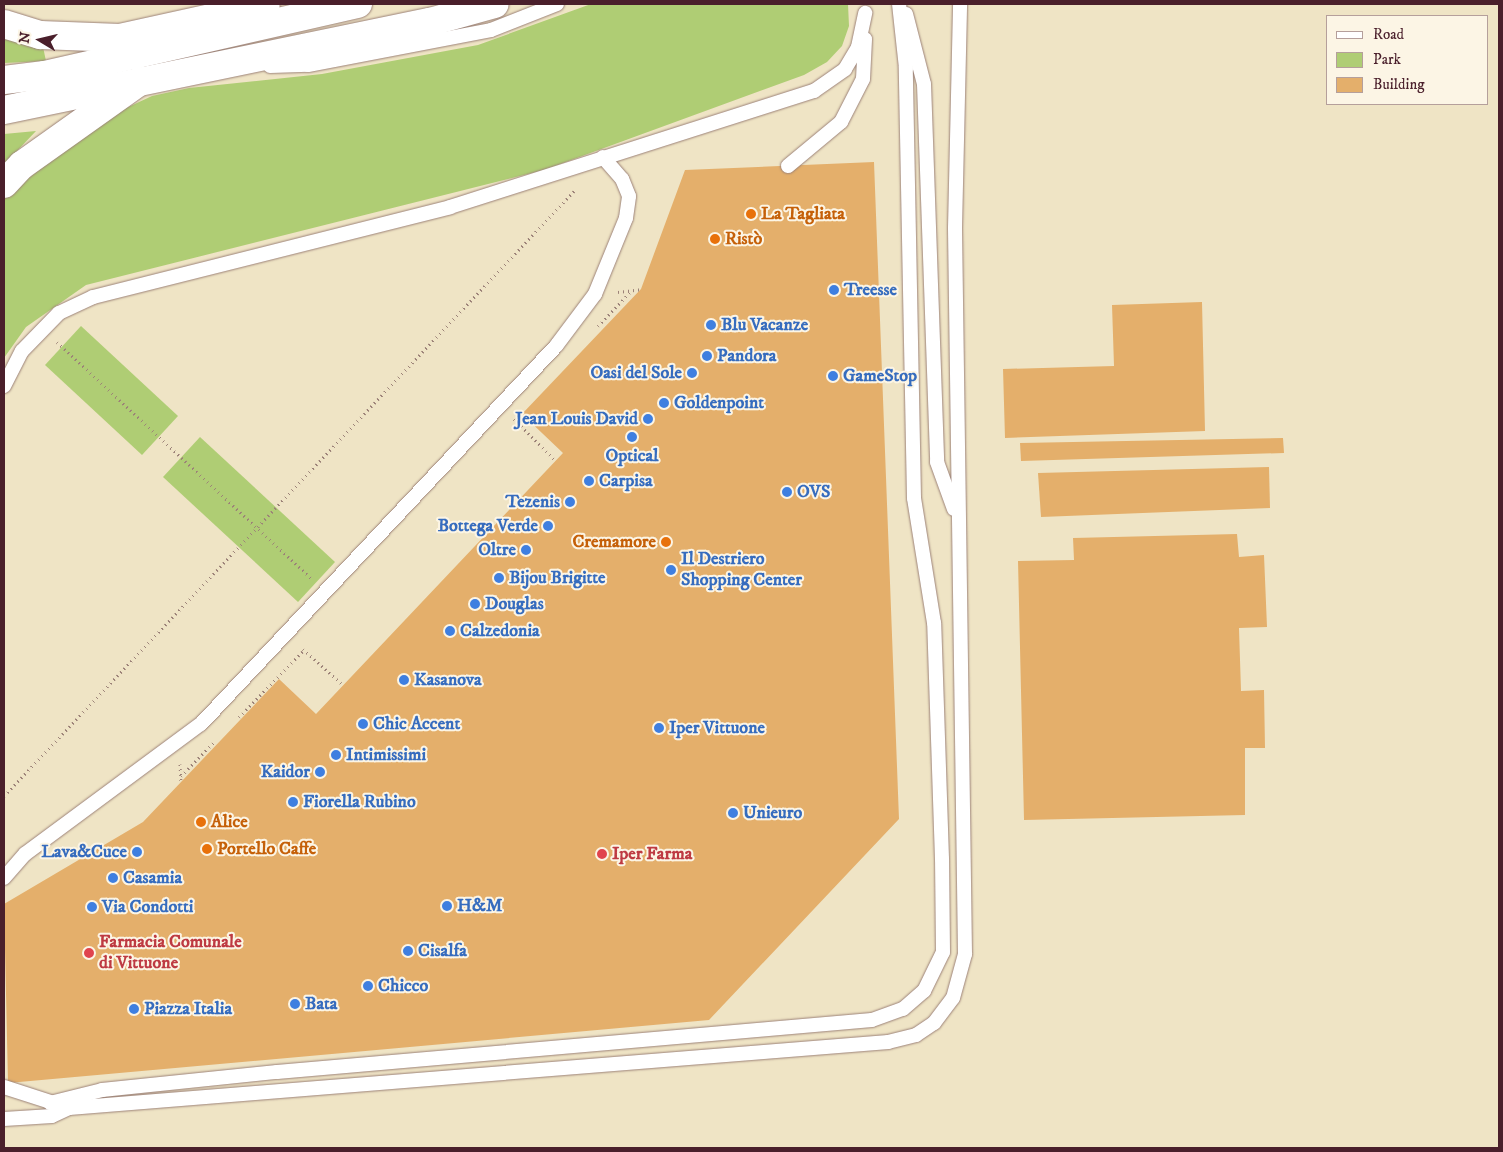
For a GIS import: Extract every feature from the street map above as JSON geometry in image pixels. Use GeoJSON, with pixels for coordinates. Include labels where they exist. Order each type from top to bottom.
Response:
{"type":"FeatureCollection","features":[{"type":"Feature","properties":{"kind":"main road"},"geometry":{"type":"LineString","coordinates":[[4,24],[40,35],[120,38],[278,4]]}},
{"type":"Feature","properties":{"kind":"main road"},"geometry":{"type":"LineString","coordinates":[[4,80],[54,73],[358,4]]}},
{"type":"Feature","properties":{"kind":"main road"},"geometry":{"type":"LineString","coordinates":[[4,110],[140,81],[217,68],[430,22],[495,4]]}},
{"type":"Feature","properties":{"kind":"main road"},"geometry":{"type":"LineString","coordinates":[[4,184],[22,165],[140,81]]}},
{"type":"Feature","properties":{"kind":"lane"},"geometry":{"type":"LineString","coordinates":[[217,68],[308,65],[376,54],[491,30],[557,4]]}},
{"type":"Feature","properties":{"kind":"lane"},"geometry":{"type":"LineString","coordinates":[[901,4],[924,84],[937,462],[958,522]]}},
{"type":"Feature","properties":{"kind":"lane"},"geometry":{"type":"LineString","coordinates":[[47,1104],[102,1090],[277,1072],[872,1020],[903,1009],[924,991],[942,952],[944,925],[934,623],[914,498],[906,68],[901,4]]}},
{"type":"Feature","properties":{"kind":"lane"},"geometry":{"type":"LineString","coordinates":[[4,1087],[47,1104],[69,1108],[888,1042],[928,1027],[953,998],[965,954],[954,228],[960,4]]}},
{"type":"Feature","properties":{"kind":"lane"},"geometry":{"type":"LineString","coordinates":[[4,386],[22,351],[43,329],[59,313],[92,296],[450,206],[814,91],[845,69],[858,47],[864,8]]}},
{"type":"Feature","properties":{"kind":"lane"},"geometry":{"type":"LineString","coordinates":[[788,166],[841,122],[863,79],[864,8]]}},
{"type":"Feature","properties":{"kind":"lane"},"geometry":{"type":"LineString","coordinates":[[4,878],[25,854],[201,724],[556,346],[595,294],[617,245],[629,196],[622,179],[603,157]]}},
{"type":"Feature","properties":{"kind":"lane"},"geometry":{"type":"LineString","coordinates":[[4,1119],[52,1116],[69,1108]]}},
{"type":"Feature","properties":{"kind":"path"},"geometry":{"type":"LineString","coordinates":[[4,796],[258,528],[603,157]]}},
{"type":"Feature","properties":{"kind":"path"},"geometry":{"type":"LineString","coordinates":[[43,329],[326,592]]}},
{"type":"Feature","properties":{"kind":"path"},"geometry":{"type":"LineString","coordinates":[[507,413],[556,461]]}},
{"type":"Feature","properties":{"kind":"path"},"geometry":{"type":"LineString","coordinates":[[299,646],[343,685]]}},
{"type":"Feature","properties":{"kind":"path"},"geometry":{"type":"LineString","coordinates":[[235,720],[304,650]]}},
{"type":"Feature","properties":{"kind":"path"},"geometry":{"type":"LineString","coordinates":[[180,776],[222,734]]}},
{"type":"Feature","properties":{"kind":"green space"},"geometry":{"type":"Polygon","coordinates":[[[591,4],[848,4],[849,26],[842,46],[827,62],[804,75],[544,170],[86,285],[26,327],[4,358],[4,197],[109,116],[152,96],[189,88],[322,74],[478,45],[591,4]]]}},
{"type":"Feature","properties":{"kind":"green space"},"geometry":{"type":"Polygon","coordinates":[[[4,36],[43,47],[46,61],[4,63],[4,36]]]}},
{"type":"Feature","properties":{"kind":"green space"},"geometry":{"type":"Polygon","coordinates":[[[36,131],[16,152],[4,166],[4,134],[36,131]]]}},
{"type":"Feature","properties":{"kind":"green space"},"geometry":{"type":"Polygon","coordinates":[[[81,326],[178,416],[142,455],[45,365],[81,326]]]}},
{"type":"Feature","properties":{"kind":"green space"},"geometry":{"type":"Polygon","coordinates":[[[200,437],[335,562],[298,602],[163,477],[200,437]]]}},
{"type":"Feature","properties":{"kind":"building","name":"Il Destriero Shopping Center"},"geometry":{"type":"Polygon","coordinates":[[[874,162],[899,819],[709,1020],[8,1083],[4,904],[143,822],[279,679],[316,714],[563,453],[522,414],[641,289],[685,170],[874,162]]]}},
{"type":"Feature","properties":{"kind":"building"},"geometry":{"type":"Polygon","coordinates":[[[1202,302],[1205,431],[1005,438],[1003,369],[1114,366],[1112,305],[1202,302]]]}},
{"type":"Feature","properties":{"kind":"building"},"geometry":{"type":"Polygon","coordinates":[[[1283,438],[1284,453],[1021,461],[1020,443],[1283,438]]]}},
{"type":"Feature","properties":{"kind":"building"},"geometry":{"type":"Polygon","coordinates":[[[1269,467],[1270,508],[1041,517],[1038,473],[1269,467]]]}},
{"type":"Feature","properties":{"kind":"building"},"geometry":{"type":"Polygon","coordinates":[[[1237,534],[1239,557],[1264,555],[1267,627],[1239,628],[1241,691],[1264,690],[1265,748],[1245,748],[1245,815],[1024,820],[1018,561],[1074,560],[1073,538],[1237,534]]]}},
{"type":"Feature","properties":{"kind":"place","name":"La Tagliata"},"geometry":{"type":"Point","coordinates":[751,214]}},
{"type":"Feature","properties":{"kind":"place","name":"Ristò"},"geometry":{"type":"Point","coordinates":[715,239]}},
{"type":"Feature","properties":{"kind":"place","name":"Treesse"},"geometry":{"type":"Point","coordinates":[834,290]}},
{"type":"Feature","properties":{"kind":"place","name":"Blu Vacanze"},"geometry":{"type":"Point","coordinates":[711,325]}},
{"type":"Feature","properties":{"kind":"place","name":"Pandora"},"geometry":{"type":"Point","coordinates":[707,356]}},
{"type":"Feature","properties":{"kind":"place","name":"Oasi del Sole"},"geometry":{"type":"Point","coordinates":[692,373]}},
{"type":"Feature","properties":{"kind":"place","name":"GameStop"},"geometry":{"type":"Point","coordinates":[833,376]}},
{"type":"Feature","properties":{"kind":"place","name":"Goldenpoint"},"geometry":{"type":"Point","coordinates":[664,403]}},
{"type":"Feature","properties":{"kind":"place","name":"Jean Louis David"},"geometry":{"type":"Point","coordinates":[648,419]}},
{"type":"Feature","properties":{"kind":"place","name":"Optical"},"geometry":{"type":"Point","coordinates":[632,437]}},
{"type":"Feature","properties":{"kind":"place","name":"Carpisa"},"geometry":{"type":"Point","coordinates":[589,481]}},
{"type":"Feature","properties":{"kind":"place","name":"OVS"},"geometry":{"type":"Point","coordinates":[787,492]}},
{"type":"Feature","properties":{"kind":"place","name":"Tezenis"},"geometry":{"type":"Point","coordinates":[570,502]}},
{"type":"Feature","properties":{"kind":"place","name":"Bottega Verde"},"geometry":{"type":"Point","coordinates":[548,526]}},
{"type":"Feature","properties":{"kind":"place","name":"Cremamore"},"geometry":{"type":"Point","coordinates":[666,542]}},
{"type":"Feature","properties":{"kind":"place","name":"Oltre"},"geometry":{"type":"Point","coordinates":[526,550]}},
{"type":"Feature","properties":{"kind":"place","name":"Il Destriero Shopping Center"},"geometry":{"type":"Point","coordinates":[671,570]}},
{"type":"Feature","properties":{"kind":"place","name":"Bijou Brigitte"},"geometry":{"type":"Point","coordinates":[499,578]}},
{"type":"Feature","properties":{"kind":"place","name":"Douglas"},"geometry":{"type":"Point","coordinates":[475,604]}},
{"type":"Feature","properties":{"kind":"place","name":"Calzedonia"},"geometry":{"type":"Point","coordinates":[450,631]}},
{"type":"Feature","properties":{"kind":"place","name":"Kasanova"},"geometry":{"type":"Point","coordinates":[404,680]}},
{"type":"Feature","properties":{"kind":"place","name":"Chic Accent"},"geometry":{"type":"Point","coordinates":[363,724]}},
{"type":"Feature","properties":{"kind":"place","name":"Iper Vittuone"},"geometry":{"type":"Point","coordinates":[659,728]}},
{"type":"Feature","properties":{"kind":"place","name":"Intimissimi"},"geometry":{"type":"Point","coordinates":[336,755]}},
{"type":"Feature","properties":{"kind":"place","name":"Kaidor"},"geometry":{"type":"Point","coordinates":[320,772]}},
{"type":"Feature","properties":{"kind":"place","name":"Fiorella Rubino"},"geometry":{"type":"Point","coordinates":[293,802]}},
{"type":"Feature","properties":{"kind":"place","name":"Unieuro"},"geometry":{"type":"Point","coordinates":[733,813]}},
{"type":"Feature","properties":{"kind":"place","name":"Alice"},"geometry":{"type":"Point","coordinates":[201,822]}},
{"type":"Feature","properties":{"kind":"place","name":"Portello Caffe"},"geometry":{"type":"Point","coordinates":[207,849]}},
{"type":"Feature","properties":{"kind":"place","name":"Lava&Cuce"},"geometry":{"type":"Point","coordinates":[137,852]}},
{"type":"Feature","properties":{"kind":"place","name":"Iper Farma"},"geometry":{"type":"Point","coordinates":[602,854]}},
{"type":"Feature","properties":{"kind":"place","name":"Casamia"},"geometry":{"type":"Point","coordinates":[113,878]}},
{"type":"Feature","properties":{"kind":"place","name":"H&M"},"geometry":{"type":"Point","coordinates":[447,906]}},
{"type":"Feature","properties":{"kind":"place","name":"Via Condotti"},"geometry":{"type":"Point","coordinates":[92,907]}},
{"type":"Feature","properties":{"kind":"place","name":"Cisalfa"},"geometry":{"type":"Point","coordinates":[408,951]}},
{"type":"Feature","properties":{"kind":"place","name":"Farmacia Comunale di Vittuone"},"geometry":{"type":"Point","coordinates":[89,953]}},
{"type":"Feature","properties":{"kind":"place","name":"Chicco"},"geometry":{"type":"Point","coordinates":[368,986]}},
{"type":"Feature","properties":{"kind":"place","name":"Bata"},"geometry":{"type":"Point","coordinates":[295,1004]}},
{"type":"Feature","properties":{"kind":"place","name":"Piazza Italia"},"geometry":{"type":"Point","coordinates":[134,1009]}}]}
